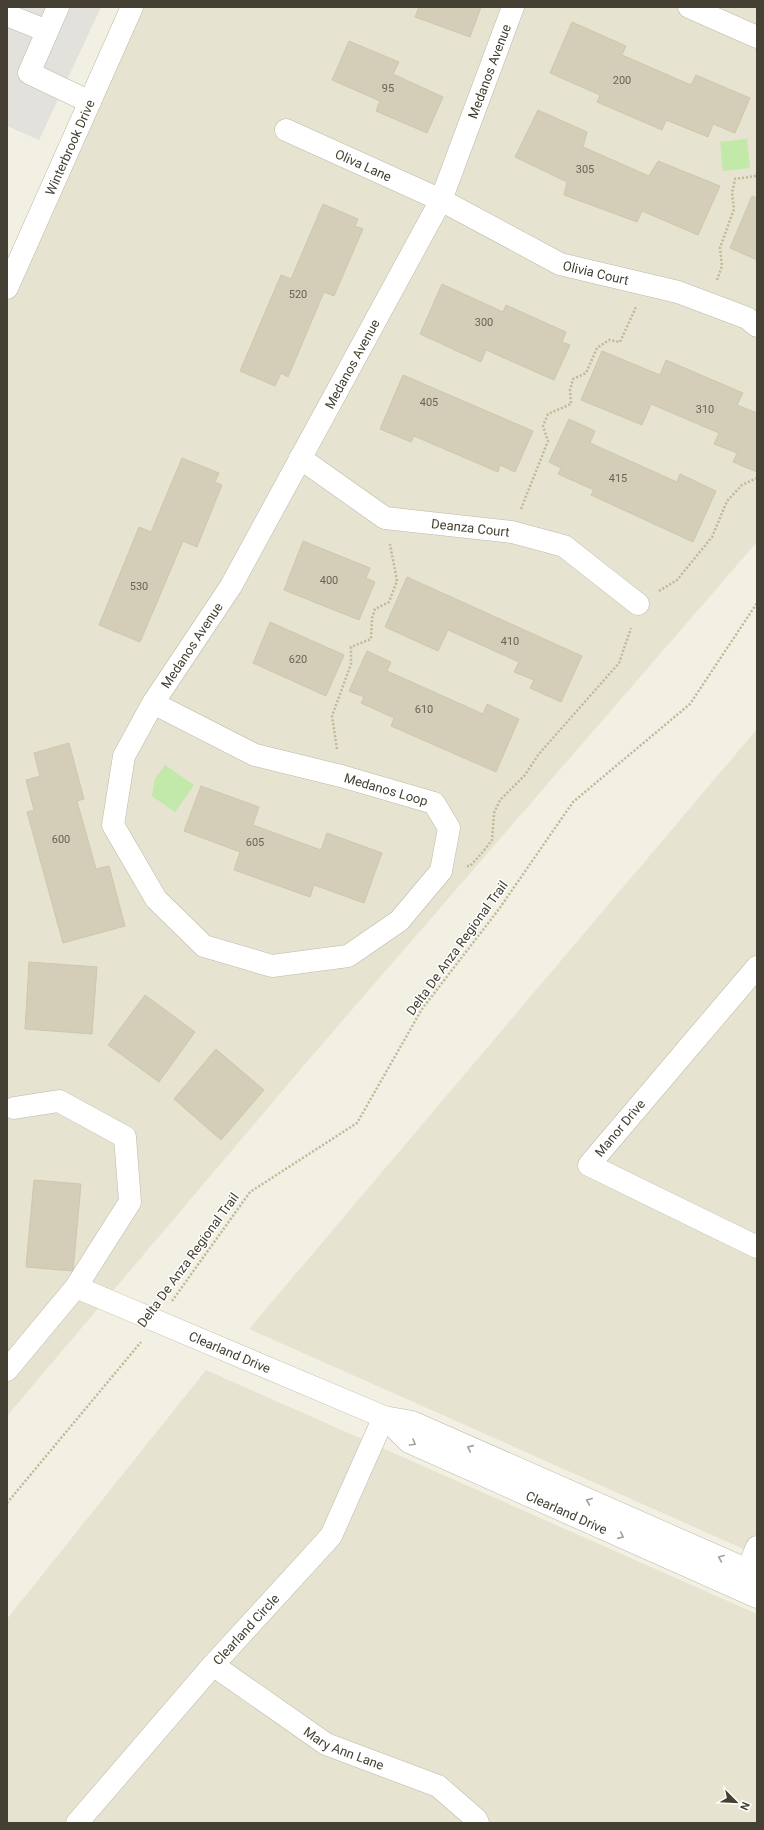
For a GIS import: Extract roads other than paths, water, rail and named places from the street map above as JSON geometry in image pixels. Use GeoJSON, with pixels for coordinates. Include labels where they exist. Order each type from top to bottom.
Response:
{"type":"FeatureCollection","features":[{"type":"Feature","properties":{"kind":"street"},"geometry":{"type":"LineString","coordinates":[[58,7],[28,73],[90,102]]}},
{"type":"Feature","properties":{"kind":"street","name":"Winterbrook Drive"},"geometry":{"type":"LineString","coordinates":[[7,288],[132,7]]}},
{"type":"Feature","properties":{"kind":"street","name":"Medanos Avenue"},"geometry":{"type":"LineString","coordinates":[[153,703],[231,586],[441,200],[514,7]]}},
{"type":"Feature","properties":{"kind":"street"},"geometry":{"type":"LineString","coordinates":[[689,7],[757,37]]}},
{"type":"Feature","properties":{"kind":"street"},"geometry":{"type":"LineString","coordinates":[[7,15],[47,31]]}},
{"type":"Feature","properties":{"kind":"street","name":"Oliva Lane"},"geometry":{"type":"LineString","coordinates":[[286,130],[441,200]]}},
{"type":"Feature","properties":{"kind":"street","name":"Olivia Court"},"geometry":{"type":"LineString","coordinates":[[441,200],[560,264],[678,292],[747,318],[757,326]]}},
{"type":"Feature","properties":{"kind":"street","name":"Deanza Court"},"geometry":{"type":"LineString","coordinates":[[300,458],[385,518],[512,532],[564,546],[638,604]]}},
{"type":"Feature","properties":{"kind":"street","name":"Medanos Loop"},"geometry":{"type":"LineString","coordinates":[[153,703],[255,755],[341,776],[434,803],[449,828],[441,871],[399,921],[348,956],[272,966],[204,946],[156,899],[113,826],[124,756],[153,703]]}},
{"type":"Feature","properties":{"kind":"street","name":"Manor Drive"},"geometry":{"type":"LineString","coordinates":[[757,967],[589,1165],[757,1247]]}},
{"type":"Feature","properties":{"kind":"street"},"geometry":{"type":"LineString","coordinates":[[7,1370],[76,1287],[130,1202],[125,1137],[59,1101],[14,1108]]}},
{"type":"Feature","properties":{"kind":"street","name":"Clearland Drive"},"geometry":{"type":"LineString","coordinates":[[76,1287],[384,1417],[409,1442],[750,1582]]}},
{"type":"Feature","properties":{"kind":"street","name":"Clearland Circle"},"geometry":{"type":"LineString","coordinates":[[77,1823],[213,1664],[331,1536],[384,1417]]}},
{"type":"Feature","properties":{"kind":"street"},"geometry":{"type":"LineString","coordinates":[[750,1582],[757,1547]]}},
{"type":"Feature","properties":{"kind":"street","name":"Mary Ann Lane"},"geometry":{"type":"LineString","coordinates":[[213,1664],[326,1744],[438,1786],[476,1819],[478,1823]]}}]}
